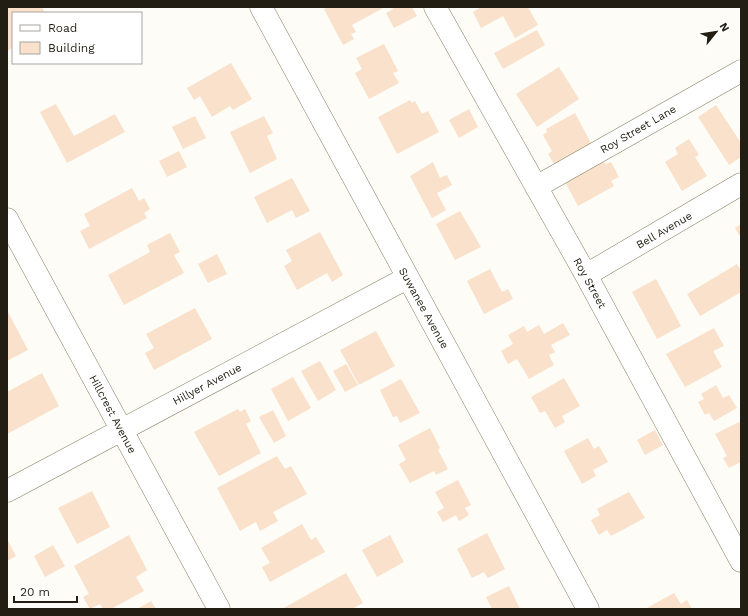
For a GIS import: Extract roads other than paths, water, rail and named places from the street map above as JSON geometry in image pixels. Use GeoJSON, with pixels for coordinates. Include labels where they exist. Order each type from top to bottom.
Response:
{"type":"FeatureCollection","features":[{"type":"Feature","properties":{"kind":"street","name":"Suwanee Avenue"},"geometry":{"type":"LineString","coordinates":[[261,7],[588,609]]}},
{"type":"Feature","properties":{"kind":"street","name":"Roy Street"},"geometry":{"type":"LineString","coordinates":[[435,7],[586,275],[741,561]]}},
{"type":"Feature","properties":{"kind":"street","name":"Roy Street Lane"},"geometry":{"type":"LineString","coordinates":[[536,188],[741,71]]}},
{"type":"Feature","properties":{"kind":"street","name":"Bell Avenue"},"geometry":{"type":"LineString","coordinates":[[586,275],[741,184]]}},
{"type":"Feature","properties":{"kind":"street","name":"Hillcrest Avenue"},"geometry":{"type":"LineString","coordinates":[[7,219],[219,609]]}},
{"type":"Feature","properties":{"kind":"street","name":"Hillyer Avenue"},"geometry":{"type":"LineString","coordinates":[[7,491],[407,278]]}}]}
